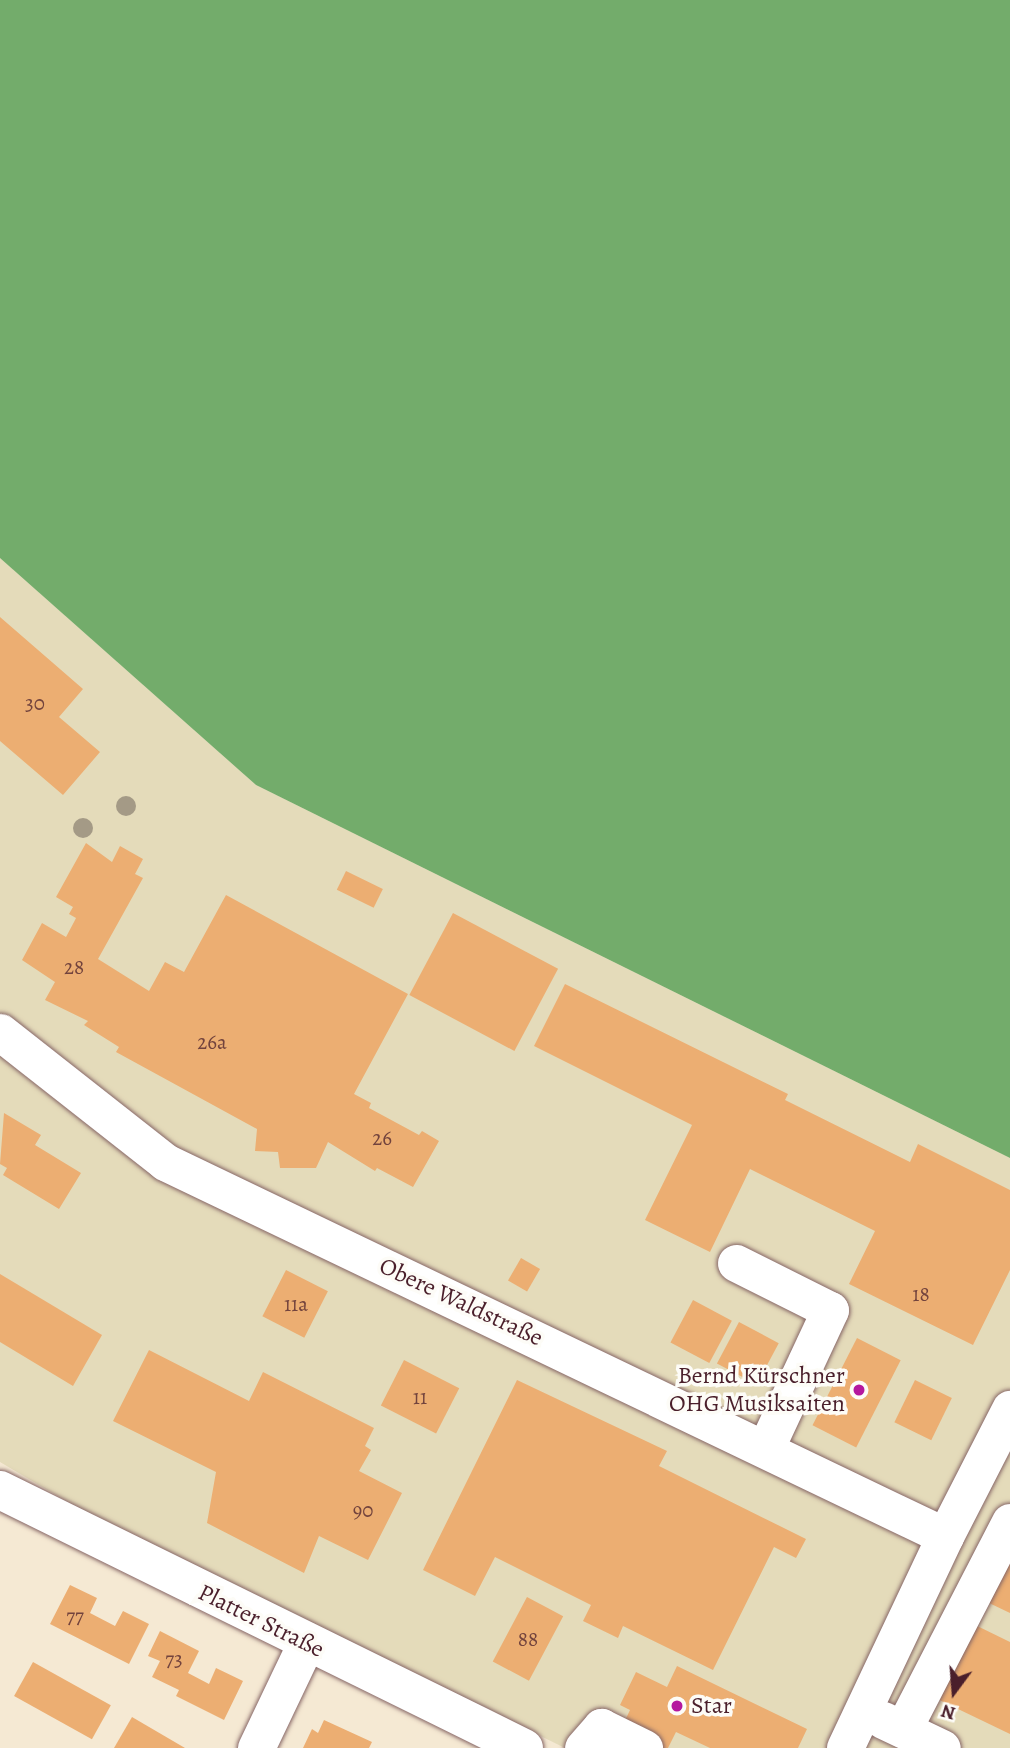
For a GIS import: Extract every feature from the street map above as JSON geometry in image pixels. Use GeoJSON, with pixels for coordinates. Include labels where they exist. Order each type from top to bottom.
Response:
{"type":"FeatureCollection","features":[{"type":"Feature","properties":{"kind":"main road","name":"Platter Straße"},"geometry":{"type":"LineString","coordinates":[[0,1490],[506,1744]]}},
{"type":"Feature","properties":{"kind":"street","name":"Obere Waldstraße"},"geometry":{"type":"LineString","coordinates":[[0,1032],[165,1161],[766,1447],[945,1536]]}},
{"type":"Feature","properties":{"kind":"street"},"geometry":{"type":"LineString","coordinates":[[736,1263],[830,1310],[766,1447]]}},
{"type":"Feature","properties":{"kind":"street"},"geometry":{"type":"LineString","coordinates":[[845,1748],[945,1536],[1010,1409]]}},
{"type":"Feature","properties":{"kind":"street"},"geometry":{"type":"LineString","coordinates":[[903,1730],[1010,1522]]}},
{"type":"Feature","properties":{"kind":"street"},"geometry":{"type":"LineString","coordinates":[[257,1748],[306,1643]]}},
{"type":"Feature","properties":{"kind":"street"},"geometry":{"type":"LineString","coordinates":[[863,1711],[943,1748]]}},
{"type":"Feature","properties":{"kind":"street"},"geometry":{"type":"LineString","coordinates":[[583,1748],[601,1727],[644,1748]]}},
{"type":"Feature","properties":{"kind":"shaded area"},"geometry":{"type":"Polygon","coordinates":[[[0,558],[256,785],[1010,1158],[1010,1748],[565,1748],[83,1511],[0,1462],[0,558]]]}},
{"type":"Feature","properties":{"kind":"green space"},"geometry":{"type":"Polygon","coordinates":[[[0,0],[1010,0],[1010,1158],[256,785],[0,558],[0,0]]]}},
{"type":"Feature","properties":{"kind":"building"},"geometry":{"type":"Polygon","coordinates":[[[0,617],[83,689],[59,717],[100,752],[63,795],[0,741],[0,617]]]}},
{"type":"Feature","properties":{"kind":"building"},"geometry":{"type":"Polygon","coordinates":[[[86,843],[112,862],[120,846],[143,859],[135,874],[143,878],[98,959],[149,991],[165,962],[184,972],[226,895],[408,994],[354,1094],[371,1103],[369,1108],[419,1135],[422,1131],[439,1141],[413,1187],[377,1168],[375,1171],[328,1142],[316,1168],[280,1168],[278,1152],[255,1151],[257,1129],[116,1052],[119,1047],[84,1025],[88,1021],[45,1000],[55,982],[22,960],[42,923],[66,937],[76,918],[69,914],[73,907],[56,897],[86,843]]]}},
{"type":"Feature","properties":{"kind":"building"},"geometry":{"type":"Polygon","coordinates":[[[346,871],[383,889],[374,908],[337,890],[346,871]]]}},
{"type":"Feature","properties":{"kind":"building"},"geometry":{"type":"Polygon","coordinates":[[[453,913],[558,969],[514,1051],[409,995],[453,913]]]}},
{"type":"Feature","properties":{"kind":"building"},"geometry":{"type":"Polygon","coordinates":[[[565,984],[788,1094],[785,1100],[910,1162],[918,1144],[1010,1190],[1010,1270],[973,1345],[849,1284],[875,1231],[750,1169],[710,1252],[645,1220],[692,1125],[534,1046],[565,984]]]}},
{"type":"Feature","properties":{"kind":"building"},"geometry":{"type":"Polygon","coordinates":[[[4,1113],[41,1135],[35,1145],[81,1173],[59,1209],[3,1175],[7,1168],[0,1164],[4,1113]]]}},
{"type":"Feature","properties":{"kind":"building"},"geometry":{"type":"Polygon","coordinates":[[[521,1258],[540,1269],[527,1292],[508,1281],[521,1258]]]}},
{"type":"Feature","properties":{"kind":"building"},"geometry":{"type":"Polygon","coordinates":[[[286,1270],[328,1291],[304,1338],[262,1316],[286,1270]]]}},
{"type":"Feature","properties":{"kind":"building"},"geometry":{"type":"Polygon","coordinates":[[[0,1274],[102,1335],[73,1386],[0,1342],[0,1274]]]}},
{"type":"Feature","properties":{"kind":"building"},"geometry":{"type":"Polygon","coordinates":[[[693,1300],[732,1321],[709,1363],[670,1342],[693,1300]]]}},
{"type":"Feature","properties":{"kind":"building"},"geometry":{"type":"Polygon","coordinates":[[[739,1322],[779,1343],[757,1385],[717,1363],[739,1322]]]}},
{"type":"Feature","properties":{"kind":"building","name":"Bernd Kürschner OHG Musiksaiten"},"geometry":{"type":"Polygon","coordinates":[[[857,1338],[901,1360],[856,1448],[813,1425],[857,1338]]]}},
{"type":"Feature","properties":{"kind":"building"},"geometry":{"type":"Polygon","coordinates":[[[149,1350],[249,1401],[263,1372],[374,1428],[365,1446],[371,1450],[359,1471],[402,1493],[368,1560],[319,1536],[304,1573],[207,1523],[216,1472],[113,1421],[149,1350]]]}},
{"type":"Feature","properties":{"kind":"building"},"geometry":{"type":"Polygon","coordinates":[[[404,1360],[459,1388],[436,1434],[381,1405],[404,1360]]]}},
{"type":"Feature","properties":{"kind":"building"},"geometry":{"type":"Polygon","coordinates":[[[517,1380],[667,1451],[659,1466],[806,1539],[796,1558],[774,1547],[713,1670],[623,1626],[618,1638],[583,1621],[591,1605],[495,1557],[475,1596],[423,1570],[517,1380]]]}},
{"type":"Feature","properties":{"kind":"building"},"geometry":{"type":"Polygon","coordinates":[[[915,1380],[952,1398],[931,1440],[894,1422],[915,1380]]]}},
{"type":"Feature","properties":{"kind":"building"},"geometry":{"type":"Polygon","coordinates":[[[1010,1557],[1010,1613],[987,1602],[1010,1557]]]}},
{"type":"Feature","properties":{"kind":"building"},"geometry":{"type":"Polygon","coordinates":[[[70,1585],[97,1598],[90,1613],[115,1626],[123,1611],[149,1624],[129,1664],[50,1624],[70,1585]]]}},
{"type":"Feature","properties":{"kind":"building"},"geometry":{"type":"Polygon","coordinates":[[[527,1597],[563,1616],[529,1681],[493,1661],[527,1597]]]}},
{"type":"Feature","properties":{"kind":"building"},"geometry":{"type":"Polygon","coordinates":[[[967,1621],[1010,1642],[1010,1734],[931,1696],[967,1621]]]}},
{"type":"Feature","properties":{"kind":"building"},"geometry":{"type":"Polygon","coordinates":[[[160,1631],[199,1651],[188,1673],[209,1684],[216,1668],[243,1681],[224,1720],[176,1696],[179,1690],[152,1677],[160,1661],[148,1656],[160,1631]]]}},
{"type":"Feature","properties":{"kind":"building"},"geometry":{"type":"Polygon","coordinates":[[[33,1662],[111,1705],[92,1739],[14,1696],[33,1662]]]}},
{"type":"Feature","properties":{"kind":"building"},"geometry":{"type":"Polygon","coordinates":[[[677,1666],[807,1729],[798,1748],[710,1748],[676,1732],[668,1748],[612,1748],[630,1710],[620,1705],[636,1672],[667,1687],[677,1666]]]}},
{"type":"Feature","properties":{"kind":"building"},"geometry":{"type":"Polygon","coordinates":[[[132,1717],[185,1748],[114,1748],[132,1717]]]}},
{"type":"Feature","properties":{"kind":"building"},"geometry":{"type":"Polygon","coordinates":[[[324,1720],[372,1742],[369,1748],[303,1748],[312,1729],[318,1733],[324,1720]]]}},
{"type":"Feature","properties":{"kind":"place","name":"Bernd Kürschner OHG Musiksaiten"},"geometry":{"type":"Point","coordinates":[859,1390]}},
{"type":"Feature","properties":{"kind":"place","name":"Star"},"geometry":{"type":"Point","coordinates":[677,1706]}}]}
